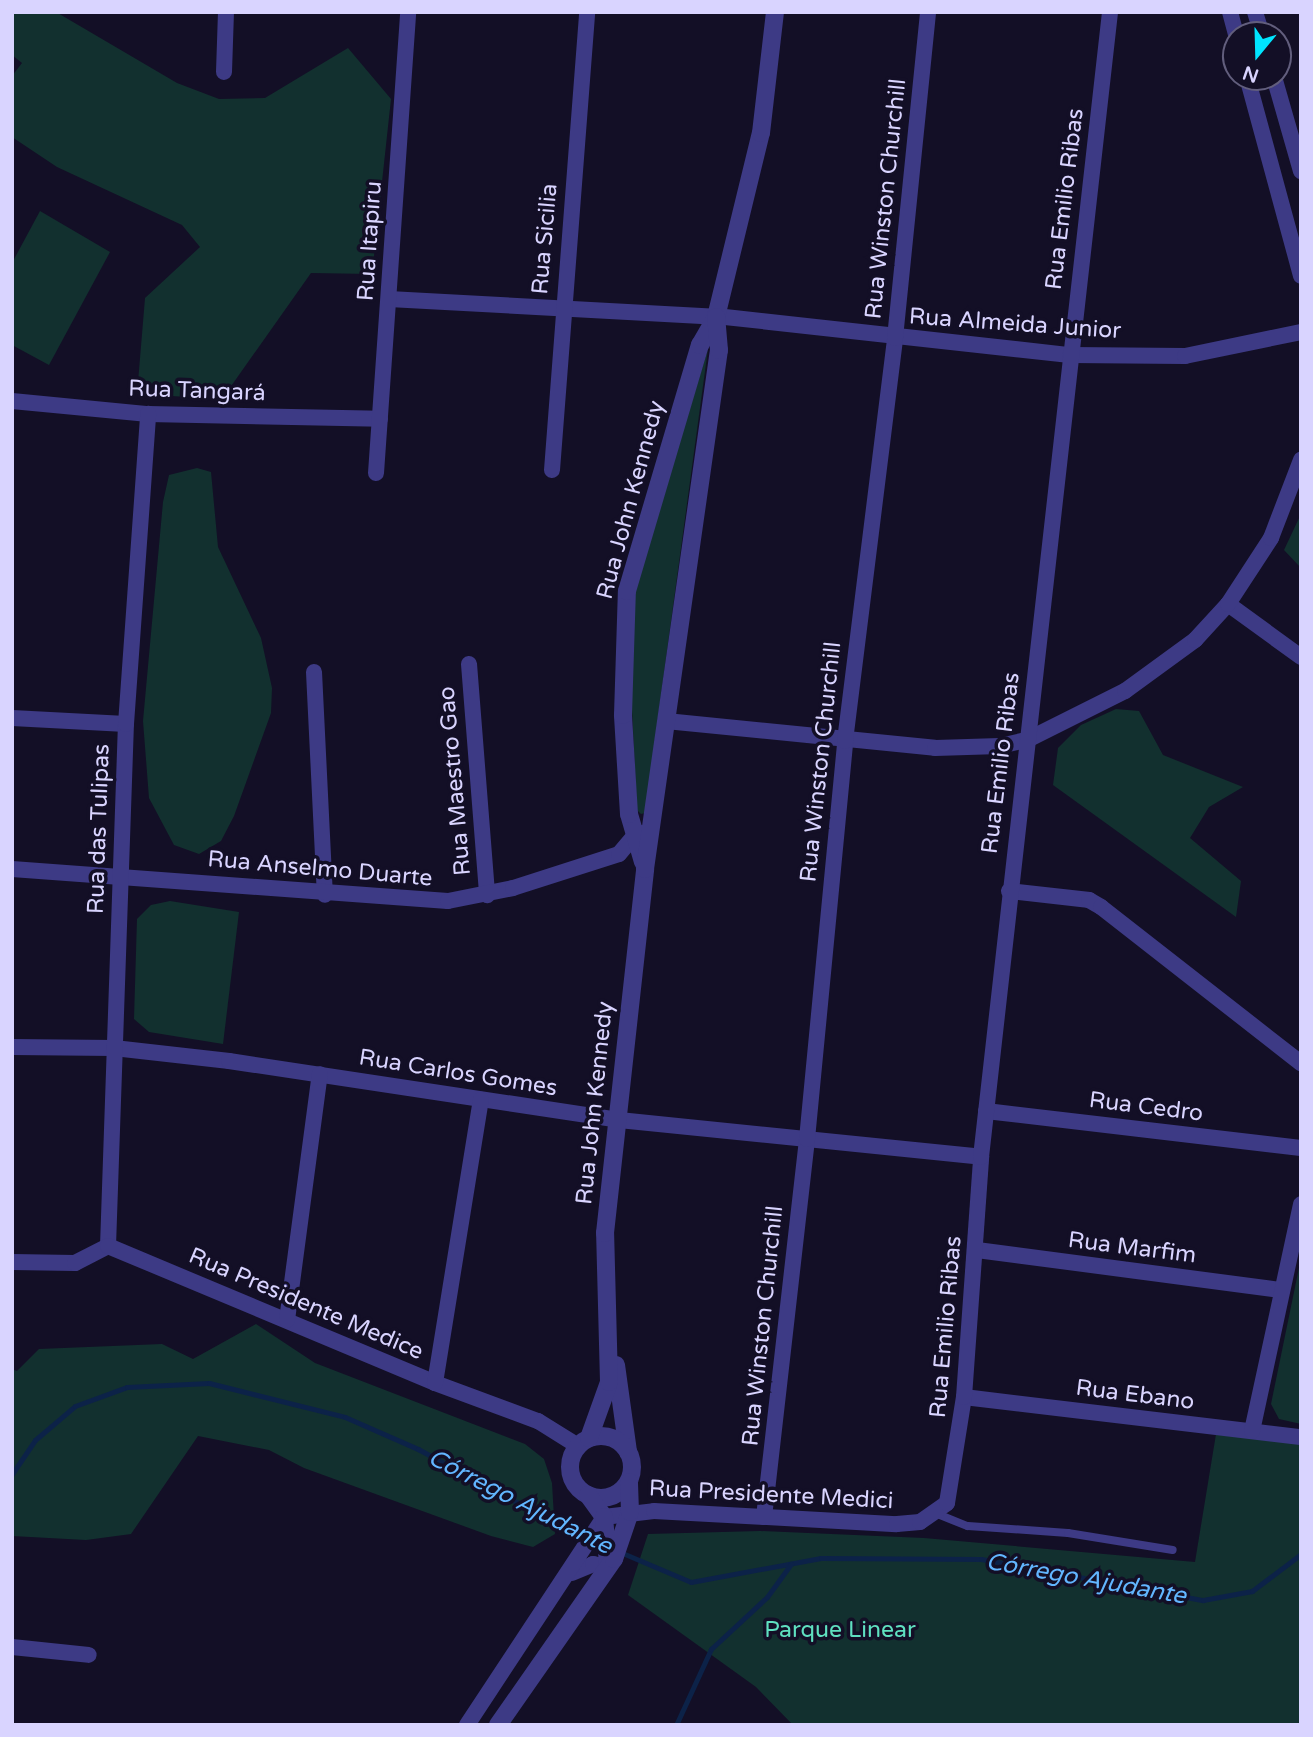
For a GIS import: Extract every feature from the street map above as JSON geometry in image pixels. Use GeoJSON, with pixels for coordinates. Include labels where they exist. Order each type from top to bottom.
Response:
{"type":"FeatureCollection","features":[{"type":"Feature","properties":{"kind":"street"},"geometry":{"type":"LineString","coordinates":[[224,72],[226,12]]}},
{"type":"Feature","properties":{"kind":"street","name":"Rua Itapiru"},"geometry":{"type":"LineString","coordinates":[[376,472],[408,12]]}},
{"type":"Feature","properties":{"kind":"street","name":"Rua Sicilia"},"geometry":{"type":"LineString","coordinates":[[552,470],[587,12]]}},
{"type":"Feature","properties":{"kind":"street","name":"Rua John Kennedy"},"geometry":{"type":"LineString","coordinates":[[643,833],[629,814],[622,715],[627,591],[700,345],[716,317],[761,133],[775,12]]}},
{"type":"Feature","properties":{"kind":"street","name":"Rua Winston Churchill"},"geometry":{"type":"LineString","coordinates":[[764,1517],[807,1139],[845,741],[895,338],[928,12]]}},
{"type":"Feature","properties":{"kind":"street","name":"Rua Emilio Ribas"},"geometry":{"type":"LineString","coordinates":[[935,1513],[947,1503],[952,1487],[964,1397],[977,1250],[981,1157],[1009,891],[1110,12]]}},
{"type":"Feature","properties":{"kind":"street"},"geometry":{"type":"LineString","coordinates":[[1251,91],[1301,276]]}},
{"type":"Feature","properties":{"kind":"street"},"geometry":{"type":"LineString","coordinates":[[1278,91],[1301,171]]}},
{"type":"Feature","properties":{"kind":"street","name":"Rua Almeida Junior"},"geometry":{"type":"LineString","coordinates":[[389,299],[562,312],[716,317],[1070,355],[1185,356],[1301,332]]}},
{"type":"Feature","properties":{"kind":"street","name":"Rua John Kennedy"},"geometry":{"type":"LineString","coordinates":[[584,1442],[609,1382],[605,1233],[645,869],[643,833],[666,721],[719,351],[716,317]]}},
{"type":"Feature","properties":{"kind":"street","name":"Rua Tangará"},"geometry":{"type":"LineString","coordinates":[[12,401],[148,414],[380,419]]}},
{"type":"Feature","properties":{"kind":"street","name":"Rua das Tulipas"},"geometry":{"type":"LineString","coordinates":[[108,1246],[125,724],[148,414]]}},
{"type":"Feature","properties":{"kind":"street"},"geometry":{"type":"LineString","coordinates":[[666,721],[935,748],[1000,746],[1027,740],[1089,712],[1163,666],[1228,604],[1271,538],[1301,460]]}},
{"type":"Feature","properties":{"kind":"street"},"geometry":{"type":"LineString","coordinates":[[1228,604],[1301,657]]}},
{"type":"Feature","properties":{"kind":"street","name":"Rua Maestro Gao"},"geometry":{"type":"LineString","coordinates":[[469,664],[487,895]]}},
{"type":"Feature","properties":{"kind":"street"},"geometry":{"type":"LineString","coordinates":[[314,672],[325,895]]}},
{"type":"Feature","properties":{"kind":"street"},"geometry":{"type":"LineString","coordinates":[[12,718],[125,724]]}},
{"type":"Feature","properties":{"kind":"street","name":"Rua Anselmo Duarte"},"geometry":{"type":"LineString","coordinates":[[12,869],[121,874],[325,895],[424,902],[487,895],[619,854],[643,833]]}},
{"type":"Feature","properties":{"kind":"street"},"geometry":{"type":"LineString","coordinates":[[1009,891],[1089,900],[1101,907],[1301,1063]]}},
{"type":"Feature","properties":{"kind":"street","name":"Rua Carlos Gomes"},"geometry":{"type":"LineString","coordinates":[[12,1047],[114,1048],[320,1074],[619,1120],[981,1157]]}},
{"type":"Feature","properties":{"kind":"street"},"geometry":{"type":"LineString","coordinates":[[287,1320],[320,1074]]}},
{"type":"Feature","properties":{"kind":"street"},"geometry":{"type":"LineString","coordinates":[[435,1383],[481,1100]]}},
{"type":"Feature","properties":{"kind":"street","name":"Rua Cedro"},"geometry":{"type":"LineString","coordinates":[[986,1111],[1301,1148]]}},
{"type":"Feature","properties":{"kind":"street"},"geometry":{"type":"LineString","coordinates":[[1252,1431],[1301,1203]]}},
{"type":"Feature","properties":{"kind":"street"},"geometry":{"type":"LineString","coordinates":[[12,1262],[75,1263],[108,1246]]}},
{"type":"Feature","properties":{"kind":"street","name":"Rua Presidente Medice"},"geometry":{"type":"LineString","coordinates":[[108,1246],[435,1383],[538,1421],[584,1442]]}},
{"type":"Feature","properties":{"kind":"street","name":"Rua Marfim"},"geometry":{"type":"LineString","coordinates":[[977,1250],[1281,1290]]}},
{"type":"Feature","properties":{"kind":"street","name":"Rua John Kennedy"},"geometry":{"type":"LineString","coordinates":[[610,1344],[620,1380],[628,1451]]}},
{"type":"Feature","properties":{"kind":"street","name":"Rua Ebano"},"geometry":{"type":"LineString","coordinates":[[964,1397],[1301,1437]]}},
{"type":"Feature","properties":{"kind":"street"},"geometry":{"type":"LineString","coordinates":[[467,1725],[568,1577],[612,1529],[630,1512],[628,1451],[607,1436],[584,1442],[571,1458],[571,1475],[612,1529],[610,1562],[498,1725]]}},
{"type":"Feature","properties":{"kind":"street"},"geometry":{"type":"LineString","coordinates":[[588,1495],[606,1497],[629,1482]]}},
{"type":"Feature","properties":{"kind":"street","name":"Rua Presidente Medici"},"geometry":{"type":"LineString","coordinates":[[630,1512],[897,1524],[920,1522],[935,1513]]}},
{"type":"Feature","properties":{"kind":"street"},"geometry":{"type":"LineString","coordinates":[[568,1577],[584,1565],[610,1562]]}},
{"type":"Feature","properties":{"kind":"street"},"geometry":{"type":"LineString","coordinates":[[12,1647],[89,1655]]}},
{"type":"Feature","properties":{"kind":"lane"},"geometry":{"type":"LineString","coordinates":[[935,1513],[968,1527],[1068,1533],[1173,1550]]}},
{"type":"Feature","properties":{"kind":"green space"},"geometry":{"type":"Polygon","coordinates":[[[12,12],[56,12],[177,83],[219,99],[265,98],[348,48],[391,99],[372,274],[311,273],[222,399],[137,394],[145,298],[200,247],[182,225],[57,167],[12,137],[12,76],[22,63],[12,55],[12,12]]]}},
{"type":"Feature","properties":{"kind":"green space"},"geometry":{"type":"Polygon","coordinates":[[[40,211],[110,252],[49,365],[12,345],[12,263],[40,211]]]}},
{"type":"Feature","properties":{"kind":"green space"},"geometry":{"type":"Polygon","coordinates":[[[708,349],[645,813],[641,814],[637,810],[629,650],[634,590],[708,349]]]}},
{"type":"Feature","properties":{"kind":"green space"},"geometry":{"type":"Polygon","coordinates":[[[197,468],[211,472],[218,547],[261,638],[272,688],[271,713],[234,816],[221,841],[199,854],[174,845],[149,798],[143,721],[163,502],[169,475],[197,468]]]}},
{"type":"Feature","properties":{"kind":"green space"},"geometry":{"type":"Polygon","coordinates":[[[1301,514],[1301,568],[1284,550],[1301,514]]]}},
{"type":"Feature","properties":{"kind":"green space"},"geometry":{"type":"Polygon","coordinates":[[[1116,709],[1139,711],[1163,755],[1243,787],[1209,807],[1190,838],[1241,881],[1236,917],[1053,785],[1058,748],[1081,725],[1116,709]]]}},
{"type":"Feature","properties":{"kind":"green space"},"geometry":{"type":"Polygon","coordinates":[[[170,901],[239,912],[223,1044],[149,1032],[134,1019],[137,919],[151,905],[170,901]]]}},
{"type":"Feature","properties":{"kind":"green space"},"geometry":{"type":"Polygon","coordinates":[[[1301,1258],[1301,1424],[1279,1419],[1271,1404],[1301,1258]]]}},
{"type":"Feature","properties":{"kind":"green space"},"geometry":{"type":"Polygon","coordinates":[[[256,1324],[315,1363],[525,1444],[544,1459],[552,1483],[555,1534],[533,1547],[491,1536],[304,1468],[269,1450],[198,1436],[131,1534],[86,1540],[12,1536],[12,1369],[17,1371],[39,1349],[162,1344],[193,1359],[256,1324]]]}},
{"type":"Feature","properties":{"kind":"green space","name":"Parque Linear"},"geometry":{"type":"Polygon","coordinates":[[[1217,1428],[1301,1437],[1301,1725],[793,1725],[756,1687],[628,1595],[648,1534],[760,1531],[924,1538],[1195,1562],[1217,1428]]]}},
{"type":"Feature","properties":{"kind":"waterway","name":"Córrego Ajudante"},"geometry":{"type":"LineString","coordinates":[[12,1474],[35,1440],[75,1406],[127,1387],[209,1383],[345,1417],[418,1449],[585,1539]]}},
{"type":"Feature","properties":{"kind":"waterway","name":"Córrego Ajudante"},"geometry":{"type":"LineString","coordinates":[[620,1552],[691,1582],[821,1558],[981,1559],[1203,1600],[1252,1591],[1301,1554]]}},
{"type":"Feature","properties":{"kind":"waterway"},"geometry":{"type":"LineString","coordinates":[[676,1725],[711,1649],[767,1597],[791,1564]]}}]}
